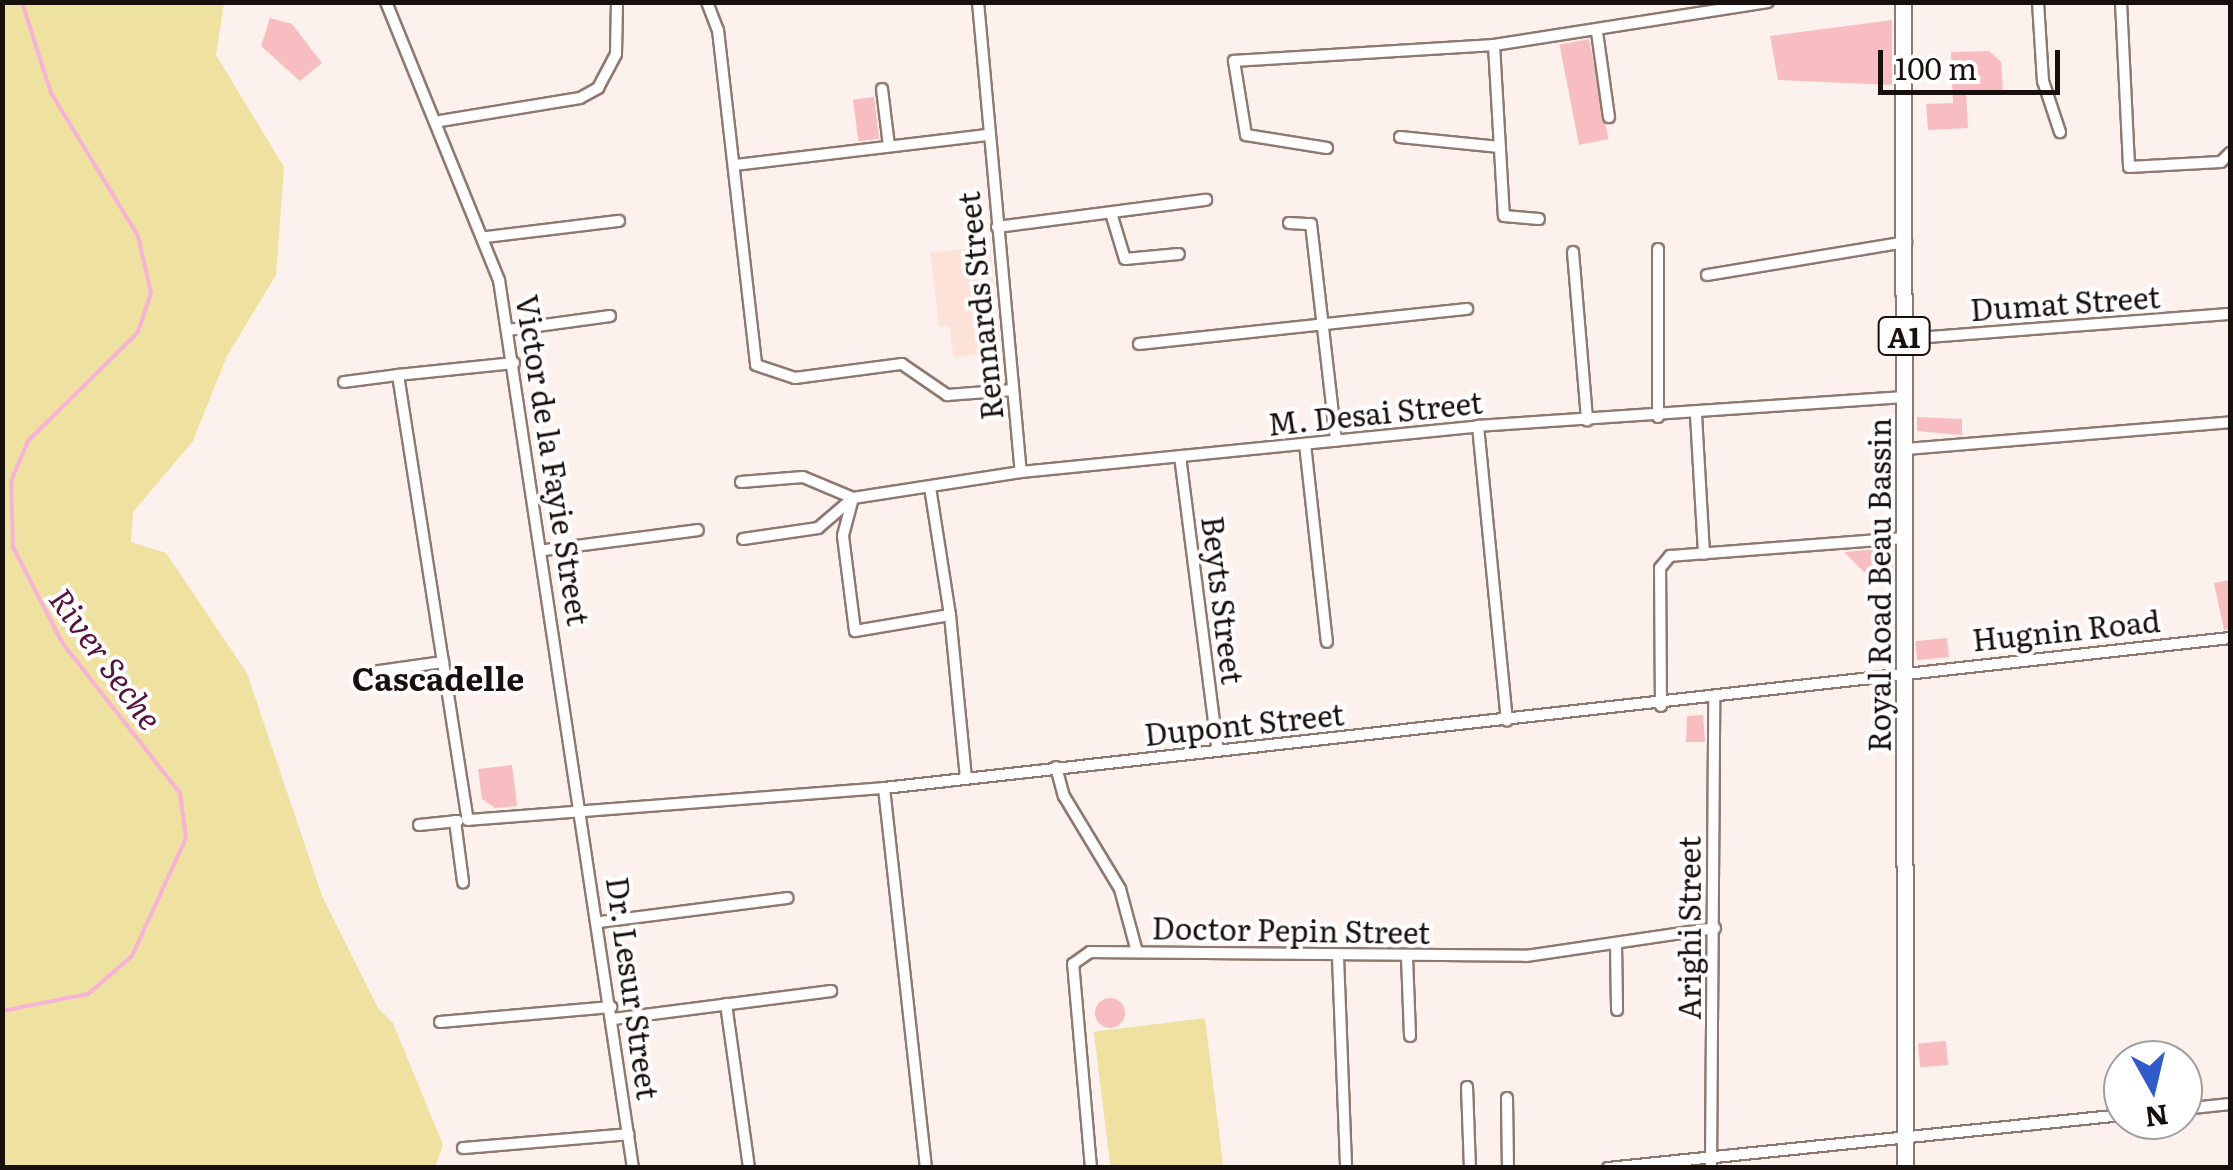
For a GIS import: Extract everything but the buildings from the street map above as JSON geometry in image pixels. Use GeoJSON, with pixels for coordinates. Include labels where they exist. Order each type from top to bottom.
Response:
{"type":"FeatureCollection","features":[{"type":"Feature","properties":{"kind":"main road","name":"Royal Road Beau Bassin"},"geometry":{"type":"LineString","coordinates":[[1903,2],[1907,242],[1904,1168]]}},
{"type":"Feature","properties":{"kind":"street","name":"Victor de la Fayie Street"},"geometry":{"type":"LineString","coordinates":[[386,2],[440,121],[486,237],[514,363],[586,816]]}},
{"type":"Feature","properties":{"kind":"street"},"geometry":{"type":"LineString","coordinates":[[440,121],[580,98],[598,88],[616,54],[617,2]]}},
{"type":"Feature","properties":{"kind":"street"},"geometry":{"type":"LineString","coordinates":[[706,2],[735,164],[756,365],[795,378],[902,364],[948,396],[1013,390]]}},
{"type":"Feature","properties":{"kind":"street","name":"Rennards Street"},"geometry":{"type":"LineString","coordinates":[[978,2],[986,135],[1021,472]]}},
{"type":"Feature","properties":{"kind":"street"},"geometry":{"type":"LineString","coordinates":[[1327,148],[1246,136],[1234,61],[1494,45],[1597,32],[1768,2]]}},
{"type":"Feature","properties":{"kind":"street"},"geometry":{"type":"LineString","coordinates":[[2038,2],[2043,81],[2060,132]]}},
{"type":"Feature","properties":{"kind":"street"},"geometry":{"type":"LineString","coordinates":[[2121,2],[2129,167],[2222,162],[2230,154]]}},
{"type":"Feature","properties":{"kind":"street"},"geometry":{"type":"LineString","coordinates":[[1597,32],[1610,117]]}},
{"type":"Feature","properties":{"kind":"street"},"geometry":{"type":"LineString","coordinates":[[1494,45],[1504,216],[1539,219]]}},
{"type":"Feature","properties":{"kind":"street"},"geometry":{"type":"LineString","coordinates":[[882,89],[889,146]]}},
{"type":"Feature","properties":{"kind":"street"},"geometry":{"type":"LineString","coordinates":[[735,164],[986,135]]}},
{"type":"Feature","properties":{"kind":"street"},"geometry":{"type":"LineString","coordinates":[[1400,137],[1500,146]]}},
{"type":"Feature","properties":{"kind":"street"},"geometry":{"type":"LineString","coordinates":[[997,228],[1206,200]]}},
{"type":"Feature","properties":{"kind":"street"},"geometry":{"type":"LineString","coordinates":[[1111,212],[1125,259],[1179,254]]}},
{"type":"Feature","properties":{"kind":"street"},"geometry":{"type":"LineString","coordinates":[[486,237],[618,222]]}},
{"type":"Feature","properties":{"kind":"street"},"geometry":{"type":"LineString","coordinates":[[1289,223],[1311,224],[1336,440]]}},
{"type":"Feature","properties":{"kind":"street"},"geometry":{"type":"LineString","coordinates":[[1707,274],[1907,242]]}},
{"type":"Feature","properties":{"kind":"street"},"geometry":{"type":"LineString","coordinates":[[1658,249],[1658,417]]}},
{"type":"Feature","properties":{"kind":"street"},"geometry":{"type":"LineString","coordinates":[[1573,252],[1587,420]]}},
{"type":"Feature","properties":{"kind":"street"},"geometry":{"type":"LineString","coordinates":[[1139,344],[1467,309]]}},
{"type":"Feature","properties":{"kind":"street","name":"Dumat Street"},"geometry":{"type":"LineString","coordinates":[[1904,339],[2230,314]]}},
{"type":"Feature","properties":{"kind":"street"},"geometry":{"type":"LineString","coordinates":[[508,330],[610,316]]}},
{"type":"Feature","properties":{"kind":"street"},"geometry":{"type":"LineString","coordinates":[[344,382],[514,363]]}},
{"type":"Feature","properties":{"kind":"street"},"geometry":{"type":"LineString","coordinates":[[398,375],[468,820]]}},
{"type":"Feature","properties":{"kind":"street","name":"M. Desai Street"},"geometry":{"type":"LineString","coordinates":[[853,498],[1021,472],[1478,426],[1904,398]]}},
{"type":"Feature","properties":{"kind":"street"},"geometry":{"type":"LineString","coordinates":[[1696,414],[1704,554]]}},
{"type":"Feature","properties":{"kind":"street"},"geometry":{"type":"LineString","coordinates":[[1905,449],[2230,422]]}},
{"type":"Feature","properties":{"kind":"street"},"geometry":{"type":"LineString","coordinates":[[1478,426],[1508,721]]}},
{"type":"Feature","properties":{"kind":"street"},"geometry":{"type":"LineString","coordinates":[[1305,444],[1326,642]]}},
{"type":"Feature","properties":{"kind":"street","name":"Beyts Street"},"geometry":{"type":"LineString","coordinates":[[1180,456],[1218,751]]}},
{"type":"Feature","properties":{"kind":"street"},"geometry":{"type":"LineString","coordinates":[[740,482],[803,476],[853,498]]}},
{"type":"Feature","properties":{"kind":"street"},"geometry":{"type":"LineString","coordinates":[[930,488],[950,615],[966,778]]}},
{"type":"Feature","properties":{"kind":"street"},"geometry":{"type":"LineString","coordinates":[[853,498],[843,536],[855,631],[950,615]]}},
{"type":"Feature","properties":{"kind":"street"},"geometry":{"type":"LineString","coordinates":[[743,539],[818,528],[853,498]]}},
{"type":"Feature","properties":{"kind":"street"},"geometry":{"type":"LineString","coordinates":[[545,550],[698,530]]}},
{"type":"Feature","properties":{"kind":"street"},"geometry":{"type":"LineString","coordinates":[[1661,706],[1660,568],[1670,556],[1906,538]]}},
{"type":"Feature","properties":{"kind":"street","name":"Hugnin Road"},"geometry":{"type":"LineString","coordinates":[[1907,670],[2230,638]]}},
{"type":"Feature","properties":{"kind":"street"},"geometry":{"type":"LineString","coordinates":[[372,672],[443,662]]}},
{"type":"Feature","properties":{"kind":"street","name":"Dupont Street"},"geometry":{"type":"LineString","coordinates":[[419,825],[586,816],[884,788],[1056,766],[1714,700],[1907,670]]}},
{"type":"Feature","properties":{"kind":"street","name":"Arighi Street"},"geometry":{"type":"LineString","coordinates":[[1711,1162],[1714,700]]}},
{"type":"Feature","properties":{"kind":"street"},"geometry":{"type":"LineString","coordinates":[[1056,766],[1064,796],[1120,890],[1137,952]]}},
{"type":"Feature","properties":{"kind":"street"},"geometry":{"type":"LineString","coordinates":[[884,788],[926,1168]]}},
{"type":"Feature","properties":{"kind":"street","name":"Dr. Lesur Street"},"geometry":{"type":"LineString","coordinates":[[586,816],[633,1168]]}},
{"type":"Feature","properties":{"kind":"street"},"geometry":{"type":"LineString","coordinates":[[455,822],[462,882]]}},
{"type":"Feature","properties":{"kind":"street"},"geometry":{"type":"LineString","coordinates":[[600,922],[787,898]]}},
{"type":"Feature","properties":{"kind":"street","name":"Doctor Pepin Street"},"geometry":{"type":"LineString","coordinates":[[1091,1168],[1073,964],[1090,952],[1526,956],[1714,928]]}},
{"type":"Feature","properties":{"kind":"street"},"geometry":{"type":"LineString","coordinates":[[1616,944],[1618,1010]]}},
{"type":"Feature","properties":{"kind":"street"},"geometry":{"type":"LineString","coordinates":[[1338,957],[1346,1168]]}},
{"type":"Feature","properties":{"kind":"street"},"geometry":{"type":"LineString","coordinates":[[1408,957],[1410,1036]]}},
{"type":"Feature","properties":{"kind":"street"},"geometry":{"type":"LineString","coordinates":[[440,1022],[726,1004],[831,991]]}},
{"type":"Feature","properties":{"kind":"street"},"geometry":{"type":"LineString","coordinates":[[726,1004],[749,1168]]}},
{"type":"Feature","properties":{"kind":"street"},"geometry":{"type":"LineString","coordinates":[[1467,1088],[1470,1168]]}},
{"type":"Feature","properties":{"kind":"street"},"geometry":{"type":"LineString","coordinates":[[1507,1098],[1508,1168]]}},
{"type":"Feature","properties":{"kind":"street"},"geometry":{"type":"LineString","coordinates":[[2203,1107],[2230,1104]]}},
{"type":"Feature","properties":{"kind":"street"},"geometry":{"type":"LineString","coordinates":[[1608,1168],[1711,1162],[1904,1136],[2103,1116]]}},
{"type":"Feature","properties":{"kind":"street"},"geometry":{"type":"LineString","coordinates":[[463,1148],[628,1134]]}},
{"type":"Feature","properties":{"kind":"shaded area"},"geometry":{"type":"Polygon","coordinates":[[[2,3],[224,3],[216,55],[284,167],[276,275],[227,356],[193,441],[133,512],[131,542],[166,553],[247,673],[322,896],[378,1008],[393,1023],[443,1145],[435,1167],[3,1167],[2,3]]]}},
{"type":"Feature","properties":{"kind":"shaded area"},"geometry":{"type":"Polygon","coordinates":[[[990,246],[1001,352],[954,357],[949,326],[939,326],[930,253],[990,246]]]}},
{"type":"Feature","properties":{"kind":"shaded area"},"geometry":{"type":"Polygon","coordinates":[[[1205,1018],[1223,1167],[1111,1168],[1094,1032],[1205,1018]]]}},
{"type":"Feature","properties":{"kind":"waterway","name":"River Seche"},"geometry":{"type":"LineString","coordinates":[[2,1011],[88,994],[132,956],[186,838],[180,793],[63,644],[13,547],[11,481],[28,441],[138,332],[151,293],[138,236],[51,93],[22,2]]}},
{"type":"Feature","properties":{"kind":"district","name":"Cascadelle"},"geometry":{"type":"Point","coordinates":[438,677]}}]}
